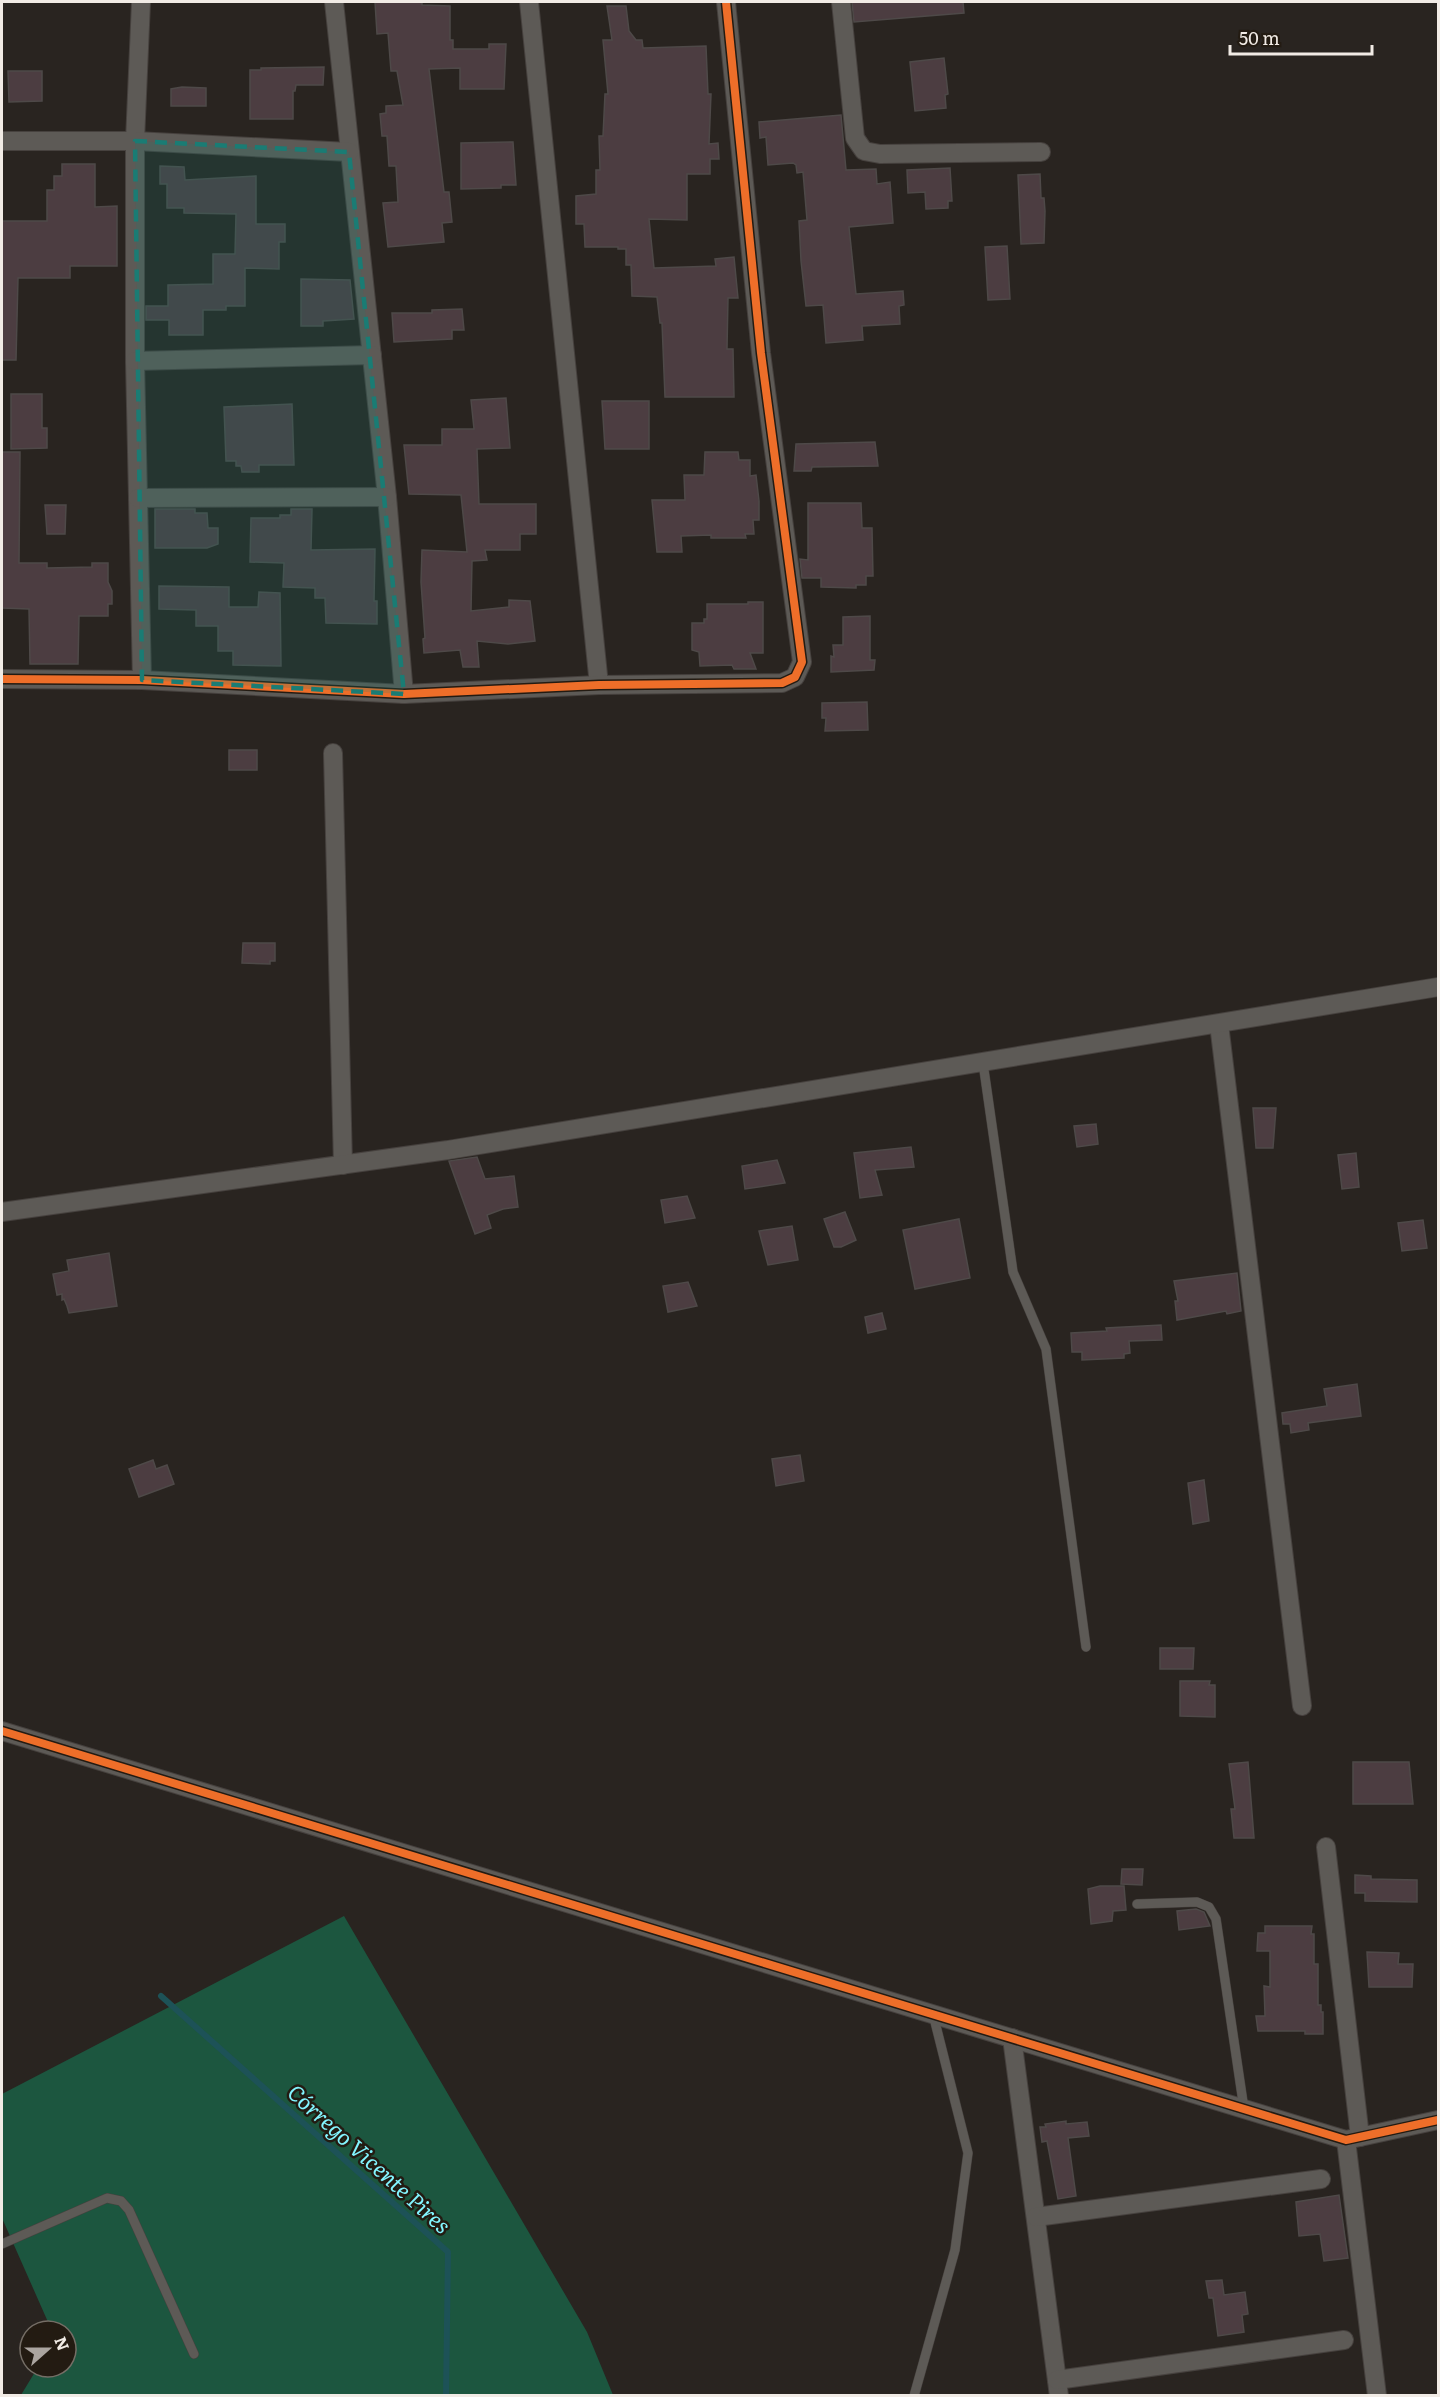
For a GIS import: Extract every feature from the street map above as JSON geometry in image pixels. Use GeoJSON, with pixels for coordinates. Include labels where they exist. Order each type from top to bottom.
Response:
{"type":"FeatureCollection","features":[{"type":"Feature","properties":{"kind":"street"},"geometry":{"type":"LineString","coordinates":[[141,2],[135,141],[135,361],[142,681]]}},
{"type":"Feature","properties":{"kind":"street"},"geometry":{"type":"LineString","coordinates":[[334,2],[387,497],[404,694]]}},
{"type":"Feature","properties":{"kind":"street"},"geometry":{"type":"LineString","coordinates":[[529,2],[599,685]]}},
{"type":"Feature","properties":{"kind":"street"},"geometry":{"type":"LineString","coordinates":[[2,679],[142,681],[404,694],[599,685],[782,683],[795,677],[802,662],[760,353],[726,2]]}},
{"type":"Feature","properties":{"kind":"street"},"geometry":{"type":"LineString","coordinates":[[841,2],[855,138],[864,151],[880,154],[1041,152]]}},
{"type":"Feature","properties":{"kind":"street"},"geometry":{"type":"LineString","coordinates":[[2,141],[135,141],[349,152]]}},
{"type":"Feature","properties":{"kind":"street"},"geometry":{"type":"LineString","coordinates":[[135,361],[372,355]]}},
{"type":"Feature","properties":{"kind":"street"},"geometry":{"type":"LineString","coordinates":[[138,498],[387,497]]}},
{"type":"Feature","properties":{"kind":"street"},"geometry":{"type":"LineString","coordinates":[[333,753],[343,1165]]}},
{"type":"Feature","properties":{"kind":"street"},"geometry":{"type":"LineString","coordinates":[[2,1212],[460,1148],[1438,987]]}},
{"type":"Feature","properties":{"kind":"street"},"geometry":{"type":"LineString","coordinates":[[1219,1024],[1302,1706]]}},
{"type":"Feature","properties":{"kind":"street"},"geometry":{"type":"LineString","coordinates":[[2,1731],[1244,2109],[1353,2138],[1438,2120]]}},
{"type":"Feature","properties":{"kind":"street"},"geometry":{"type":"LineString","coordinates":[[1326,1847],[1377,2396]]}},
{"type":"Feature","properties":{"kind":"street"},"geometry":{"type":"LineString","coordinates":[[1012,2038],[1058,2388],[1344,2340]]}},
{"type":"Feature","properties":{"kind":"street"},"geometry":{"type":"LineString","coordinates":[[1036,2217],[1321,2179]]}},
{"type":"Feature","properties":{"kind":"lane"},"geometry":{"type":"LineString","coordinates":[[983,1063],[1013,1272],[1046,1349],[1086,1647]]}},
{"type":"Feature","properties":{"kind":"lane"},"geometry":{"type":"LineString","coordinates":[[1137,1904],[1197,1902],[1209,1908],[1216,1919],[1244,2109]]}},
{"type":"Feature","properties":{"kind":"lane"},"geometry":{"type":"LineString","coordinates":[[914,2396],[955,2250],[968,2153],[933,2014]]}},
{"type":"Feature","properties":{"kind":"lane"},"geometry":{"type":"LineString","coordinates":[[2,2244],[107,2198],[121,2201],[129,2210],[194,2354]]}},
{"type":"Feature","properties":{"kind":"highlighted area"},"geometry":{"type":"Polygon","coordinates":[[[135,141],[349,152],[404,694],[142,680],[135,141]]]}},
{"type":"Feature","properties":{"kind":"green space"},"geometry":{"type":"Polygon","coordinates":[[[344,1916],[587,2332],[613,2395],[21,2395],[31,2379],[78,2379],[78,2319],[47,2319],[2,2218],[2,2094],[344,1916]]]}},
{"type":"Feature","properties":{"kind":"building"},"geometry":{"type":"Polygon","coordinates":[[[375,2],[422,2],[422,5],[450,6],[450,40],[453,40],[453,49],[489,49],[489,44],[506,44],[504,89],[460,89],[460,68],[429,69],[444,192],[449,192],[452,222],[442,223],[444,242],[388,247],[383,203],[398,202],[396,166],[389,166],[387,136],[382,136],[380,114],[386,113],[386,106],[403,105],[397,71],[391,71],[388,33],[377,34],[375,2]]]}},
{"type":"Feature","properties":{"kind":"building"},"geometry":{"type":"Polygon","coordinates":[[[852,2],[963,2],[964,13],[854,22],[852,2]]]}},
{"type":"Feature","properties":{"kind":"building"},"geometry":{"type":"Polygon","coordinates":[[[607,6],[626,6],[629,31],[636,40],[642,40],[643,48],[706,46],[708,94],[711,94],[709,144],[718,143],[719,159],[710,159],[710,174],[687,174],[687,220],[649,219],[654,268],[716,266],[715,259],[734,257],[738,298],[728,298],[727,349],[733,349],[734,397],[665,397],[662,323],[660,323],[657,297],[632,296],[631,265],[626,265],[626,249],[585,247],[584,224],[576,224],[576,196],[596,194],[596,170],[600,170],[599,136],[603,136],[605,94],[608,94],[603,40],[612,40],[607,6]]]}},
{"type":"Feature","properties":{"kind":"building"},"geometry":{"type":"Polygon","coordinates":[[[944,58],[948,94],[945,95],[946,108],[915,111],[910,62],[944,58]]]}},
{"type":"Feature","properties":{"kind":"building"},"geometry":{"type":"Polygon","coordinates":[[[324,67],[323,85],[296,85],[293,91],[293,119],[250,119],[250,70],[324,67]]]}},
{"type":"Feature","properties":{"kind":"building"},"geometry":{"type":"Polygon","coordinates":[[[8,71],[42,71],[42,101],[9,102],[8,71]]]}},
{"type":"Feature","properties":{"kind":"building"},"geometry":{"type":"Polygon","coordinates":[[[206,88],[206,106],[171,106],[171,89],[206,88]]]}},
{"type":"Feature","properties":{"kind":"building"},"geometry":{"type":"Polygon","coordinates":[[[841,115],[846,170],[876,169],[877,184],[890,182],[893,223],[849,227],[856,294],[903,291],[904,305],[899,306],[900,324],[862,326],[863,340],[826,343],[823,305],[806,306],[799,221],[807,220],[803,172],[797,173],[796,165],[793,163],[768,165],[766,137],[760,138],[759,122],[841,115]]]}},
{"type":"Feature","properties":{"kind":"building"},"geometry":{"type":"Polygon","coordinates":[[[513,142],[516,185],[501,185],[501,188],[461,189],[461,143],[513,142]]]}},
{"type":"Feature","properties":{"kind":"building"},"geometry":{"type":"Polygon","coordinates":[[[62,164],[95,164],[95,207],[117,206],[117,266],[70,266],[70,278],[18,278],[16,360],[2,360],[2,221],[47,221],[47,190],[54,190],[54,176],[62,176],[62,164]]]}},
{"type":"Feature","properties":{"kind":"building"},"geometry":{"type":"Polygon","coordinates":[[[160,166],[184,167],[185,180],[256,176],[256,224],[285,224],[285,242],[279,242],[279,269],[245,268],[245,306],[226,306],[226,310],[203,310],[203,335],[169,335],[169,320],[146,320],[146,306],[168,306],[168,285],[213,284],[213,254],[235,254],[236,214],[184,213],[184,208],[167,208],[167,184],[160,184],[160,166]]]}},
{"type":"Feature","properties":{"kind":"building"},"geometry":{"type":"Polygon","coordinates":[[[950,168],[952,201],[948,201],[948,208],[926,209],[925,192],[908,193],[907,170],[950,168]]]}},
{"type":"Feature","properties":{"kind":"building"},"geometry":{"type":"Polygon","coordinates":[[[1040,174],[1041,198],[1044,198],[1045,211],[1044,243],[1021,244],[1018,175],[1040,174]]]}},
{"type":"Feature","properties":{"kind":"building"},"geometry":{"type":"Polygon","coordinates":[[[1007,246],[1010,299],[988,300],[985,247],[1007,246]]]}},
{"type":"Feature","properties":{"kind":"building"},"geometry":{"type":"Polygon","coordinates":[[[301,279],[350,280],[354,319],[323,321],[323,326],[301,326],[301,279]]]}},
{"type":"Feature","properties":{"kind":"building"},"geometry":{"type":"Polygon","coordinates":[[[462,309],[464,330],[452,330],[452,339],[394,342],[392,313],[432,313],[432,310],[462,309]]]}},
{"type":"Feature","properties":{"kind":"building"},"geometry":{"type":"Polygon","coordinates":[[[11,394],[42,394],[42,428],[47,428],[47,448],[11,449],[11,394]]]}},
{"type":"Feature","properties":{"kind":"building"},"geometry":{"type":"Polygon","coordinates":[[[506,398],[510,448],[477,449],[479,504],[536,504],[536,534],[520,534],[520,550],[485,550],[487,560],[472,561],[471,611],[509,607],[509,600],[530,601],[535,641],[508,644],[477,641],[479,667],[463,667],[460,650],[424,653],[421,582],[422,550],[467,552],[461,495],[409,494],[404,445],[442,445],[442,429],[474,429],[471,400],[506,398]]]}},
{"type":"Feature","properties":{"kind":"building"},"geometry":{"type":"Polygon","coordinates":[[[602,401],[649,401],[649,449],[605,449],[602,401]]]}},
{"type":"Feature","properties":{"kind":"building"},"geometry":{"type":"Polygon","coordinates":[[[292,404],[294,465],[259,465],[259,472],[242,472],[241,466],[236,466],[236,461],[226,461],[224,407],[292,404]]]}},
{"type":"Feature","properties":{"kind":"building"},"geometry":{"type":"Polygon","coordinates":[[[875,442],[878,466],[812,467],[811,471],[794,471],[796,444],[875,442]]]}},
{"type":"Feature","properties":{"kind":"building"},"geometry":{"type":"Polygon","coordinates":[[[2,452],[20,452],[19,563],[47,563],[47,568],[92,567],[92,563],[108,563],[108,582],[112,591],[112,604],[108,604],[108,616],[79,616],[78,664],[30,664],[29,609],[2,608],[2,452]]]}},
{"type":"Feature","properties":{"kind":"building"},"geometry":{"type":"Polygon","coordinates":[[[705,452],[738,452],[739,460],[750,460],[750,476],[756,475],[759,501],[759,520],[753,520],[754,534],[745,534],[746,538],[711,538],[711,535],[681,536],[682,552],[657,552],[652,500],[685,500],[684,475],[704,475],[705,452]]]}},
{"type":"Feature","properties":{"kind":"building"},"geometry":{"type":"Polygon","coordinates":[[[808,503],[861,503],[862,528],[872,528],[873,576],[866,576],[866,585],[856,585],[856,588],[821,587],[821,578],[802,578],[800,559],[808,560],[808,503]]]}},
{"type":"Feature","properties":{"kind":"building"},"geometry":{"type":"Polygon","coordinates":[[[45,505],[66,505],[65,534],[47,534],[45,505]]]}},
{"type":"Feature","properties":{"kind":"building"},"geometry":{"type":"Polygon","coordinates":[[[155,509],[195,509],[195,513],[207,513],[208,528],[218,528],[218,544],[207,548],[155,548],[155,509]]]}},
{"type":"Feature","properties":{"kind":"building"},"geometry":{"type":"Polygon","coordinates":[[[291,509],[312,509],[311,550],[375,549],[374,601],[377,601],[377,624],[326,623],[325,598],[315,598],[315,588],[283,587],[284,563],[250,562],[251,518],[280,518],[280,515],[291,515],[291,509]]]}},
{"type":"Feature","properties":{"kind":"building"},"geometry":{"type":"Polygon","coordinates":[[[159,586],[229,587],[229,607],[258,607],[259,592],[280,593],[281,666],[233,665],[233,651],[218,651],[218,626],[196,626],[196,610],[159,609],[159,586]]]}},
{"type":"Feature","properties":{"kind":"building"},"geometry":{"type":"Polygon","coordinates":[[[748,602],[763,602],[763,653],[750,653],[756,669],[734,669],[732,665],[700,666],[699,652],[692,650],[692,623],[704,623],[704,619],[707,619],[707,604],[748,604],[748,602]]]}},
{"type":"Feature","properties":{"kind":"building"},"geometry":{"type":"Polygon","coordinates":[[[870,616],[870,660],[875,660],[874,670],[831,672],[831,656],[834,657],[833,645],[843,645],[843,617],[870,616]]]}},
{"type":"Feature","properties":{"kind":"building"},"geometry":{"type":"Polygon","coordinates":[[[867,702],[868,730],[825,731],[826,718],[822,718],[822,703],[867,702]]]}},
{"type":"Feature","properties":{"kind":"building"},"geometry":{"type":"Polygon","coordinates":[[[229,750],[257,750],[257,770],[229,770],[229,750]]]}},
{"type":"Feature","properties":{"kind":"building"},"geometry":{"type":"Polygon","coordinates":[[[243,943],[275,943],[275,961],[270,961],[270,964],[242,963],[243,943]]]}},
{"type":"Feature","properties":{"kind":"building"},"geometry":{"type":"Polygon","coordinates":[[[1253,1108],[1276,1108],[1273,1148],[1256,1148],[1253,1108]]]}},
{"type":"Feature","properties":{"kind":"building"},"geometry":{"type":"Polygon","coordinates":[[[1096,1124],[1098,1144],[1077,1147],[1074,1126],[1096,1124]]]}},
{"type":"Feature","properties":{"kind":"building"},"geometry":{"type":"Polygon","coordinates":[[[911,1147],[914,1167],[875,1170],[882,1195],[860,1198],[854,1153],[911,1147]]]}},
{"type":"Feature","properties":{"kind":"building"},"geometry":{"type":"Polygon","coordinates":[[[1356,1153],[1359,1187],[1342,1189],[1338,1155],[1356,1153]]]}},
{"type":"Feature","properties":{"kind":"building"},"geometry":{"type":"Polygon","coordinates":[[[477,1157],[485,1179],[514,1176],[518,1207],[503,1209],[487,1215],[491,1228],[475,1234],[449,1161],[477,1157]]]}},
{"type":"Feature","properties":{"kind":"building"},"geometry":{"type":"Polygon","coordinates":[[[777,1160],[785,1183],[745,1189],[742,1166],[777,1160]]]}},
{"type":"Feature","properties":{"kind":"building"},"geometry":{"type":"Polygon","coordinates":[[[687,1196],[695,1218],[665,1223],[661,1200],[687,1196]]]}},
{"type":"Feature","properties":{"kind":"building"},"geometry":{"type":"Polygon","coordinates":[[[845,1212],[856,1240],[841,1247],[834,1247],[824,1219],[845,1212]]]}},
{"type":"Feature","properties":{"kind":"building"},"geometry":{"type":"Polygon","coordinates":[[[959,1219],[970,1278],[915,1289],[903,1230],[959,1219]]]}},
{"type":"Feature","properties":{"kind":"building"},"geometry":{"type":"Polygon","coordinates":[[[1423,1220],[1427,1248],[1402,1251],[1398,1223],[1423,1220]]]}},
{"type":"Feature","properties":{"kind":"building"},"geometry":{"type":"Polygon","coordinates":[[[792,1226],[798,1260],[768,1265],[759,1231],[792,1226]]]}},
{"type":"Feature","properties":{"kind":"building"},"geometry":{"type":"Polygon","coordinates":[[[109,1253],[117,1306],[69,1313],[64,1299],[62,1300],[62,1294],[57,1295],[53,1274],[69,1271],[67,1260],[109,1253]]]}},
{"type":"Feature","properties":{"kind":"building"},"geometry":{"type":"Polygon","coordinates":[[[1237,1273],[1241,1311],[1227,1314],[1226,1311],[1177,1320],[1175,1301],[1178,1301],[1174,1281],[1237,1273]]]}},
{"type":"Feature","properties":{"kind":"building"},"geometry":{"type":"Polygon","coordinates":[[[688,1282],[697,1306],[668,1312],[663,1286],[688,1282]]]}},
{"type":"Feature","properties":{"kind":"building"},"geometry":{"type":"Polygon","coordinates":[[[882,1313],[886,1329],[868,1333],[865,1317],[882,1313]]]}},
{"type":"Feature","properties":{"kind":"building"},"geometry":{"type":"Polygon","coordinates":[[[1161,1325],[1162,1340],[1129,1341],[1130,1353],[1124,1354],[1124,1358],[1082,1360],[1082,1352],[1072,1352],[1071,1333],[1107,1331],[1106,1328],[1161,1325]]]}},
{"type":"Feature","properties":{"kind":"building"},"geometry":{"type":"Polygon","coordinates":[[[1357,1384],[1361,1416],[1308,1423],[1309,1430],[1291,1433],[1290,1424],[1283,1424],[1282,1413],[1327,1406],[1324,1389],[1357,1384]]]}},
{"type":"Feature","properties":{"kind":"building"},"geometry":{"type":"Polygon","coordinates":[[[800,1455],[804,1481],[776,1486],[772,1459],[800,1455]]]}},
{"type":"Feature","properties":{"kind":"building"},"geometry":{"type":"Polygon","coordinates":[[[153,1460],[156,1469],[167,1465],[174,1484],[139,1497],[129,1469],[153,1460]]]}},
{"type":"Feature","properties":{"kind":"building"},"geometry":{"type":"Polygon","coordinates":[[[1204,1480],[1209,1521],[1193,1524],[1188,1483],[1204,1480]]]}},
{"type":"Feature","properties":{"kind":"building"},"geometry":{"type":"Polygon","coordinates":[[[1160,1648],[1194,1648],[1193,1669],[1160,1669],[1160,1648]]]}},
{"type":"Feature","properties":{"kind":"building"},"geometry":{"type":"Polygon","coordinates":[[[1180,1681],[1210,1681],[1209,1685],[1215,1685],[1215,1717],[1180,1716],[1180,1681]]]}},
{"type":"Feature","properties":{"kind":"building"},"geometry":{"type":"Polygon","coordinates":[[[1248,1762],[1254,1838],[1234,1838],[1231,1809],[1235,1809],[1229,1764],[1248,1762]]]}},
{"type":"Feature","properties":{"kind":"building"},"geometry":{"type":"Polygon","coordinates":[[[1353,1762],[1409,1762],[1413,1804],[1353,1804],[1353,1762]]]}},
{"type":"Feature","properties":{"kind":"building"},"geometry":{"type":"Polygon","coordinates":[[[1122,1869],[1143,1869],[1142,1885],[1121,1884],[1122,1869]]]}},
{"type":"Feature","properties":{"kind":"building"},"geometry":{"type":"Polygon","coordinates":[[[1355,1875],[1371,1876],[1371,1879],[1417,1880],[1417,1902],[1365,1901],[1365,1893],[1355,1893],[1355,1875]]]}},
{"type":"Feature","properties":{"kind":"building"},"geometry":{"type":"Polygon","coordinates":[[[1100,1886],[1124,1886],[1126,1910],[1113,1911],[1112,1921],[1091,1924],[1088,1889],[1100,1886]]]}},
{"type":"Feature","properties":{"kind":"building"},"geometry":{"type":"Polygon","coordinates":[[[1196,1909],[1204,1912],[1210,1926],[1179,1930],[1177,1911],[1196,1909]]]}},
{"type":"Feature","properties":{"kind":"building"},"geometry":{"type":"Polygon","coordinates":[[[1265,1926],[1312,1926],[1314,1964],[1318,1964],[1318,2005],[1321,2005],[1321,2012],[1323,2012],[1323,2034],[1305,2034],[1305,2031],[1258,2031],[1256,2016],[1265,2016],[1264,1986],[1270,1987],[1270,1951],[1257,1951],[1258,1933],[1265,1933],[1265,1926]]]}},
{"type":"Feature","properties":{"kind":"building"},"geometry":{"type":"Polygon","coordinates":[[[1367,1952],[1399,1953],[1398,1964],[1413,1964],[1412,1987],[1369,1987],[1367,1952]]]}},
{"type":"Feature","properties":{"kind":"building"},"geometry":{"type":"Polygon","coordinates":[[[1066,2121],[1066,2124],[1087,2122],[1089,2136],[1068,2138],[1076,2196],[1058,2199],[1047,2141],[1042,2142],[1040,2127],[1066,2121]]]}},
{"type":"Feature","properties":{"kind":"building"},"geometry":{"type":"Polygon","coordinates":[[[1339,2195],[1348,2258],[1324,2261],[1320,2234],[1299,2236],[1296,2202],[1339,2195]]]}},
{"type":"Feature","properties":{"kind":"building"},"geometry":{"type":"Polygon","coordinates":[[[1222,2280],[1224,2295],[1245,2292],[1248,2314],[1242,2315],[1244,2332],[1218,2336],[1213,2298],[1209,2298],[1206,2281],[1222,2280]]]}},
{"type":"Feature","properties":{"kind":"waterway","name":"Córrego Vicente Pires"},"geometry":{"type":"LineString","coordinates":[[161,1996],[448,2252],[446,2396]]}},
{"type":"Feature","properties":{"kind":"cycle path"},"geometry":{"type":"LineString","coordinates":[[2,679],[142,680],[404,694],[599,685],[782,683],[795,677],[802,662],[761,353],[726,2]]}},
{"type":"Feature","properties":{"kind":"cycle path"},"geometry":{"type":"LineString","coordinates":[[2,1731],[1346,2140],[1438,2120]]}}]}
